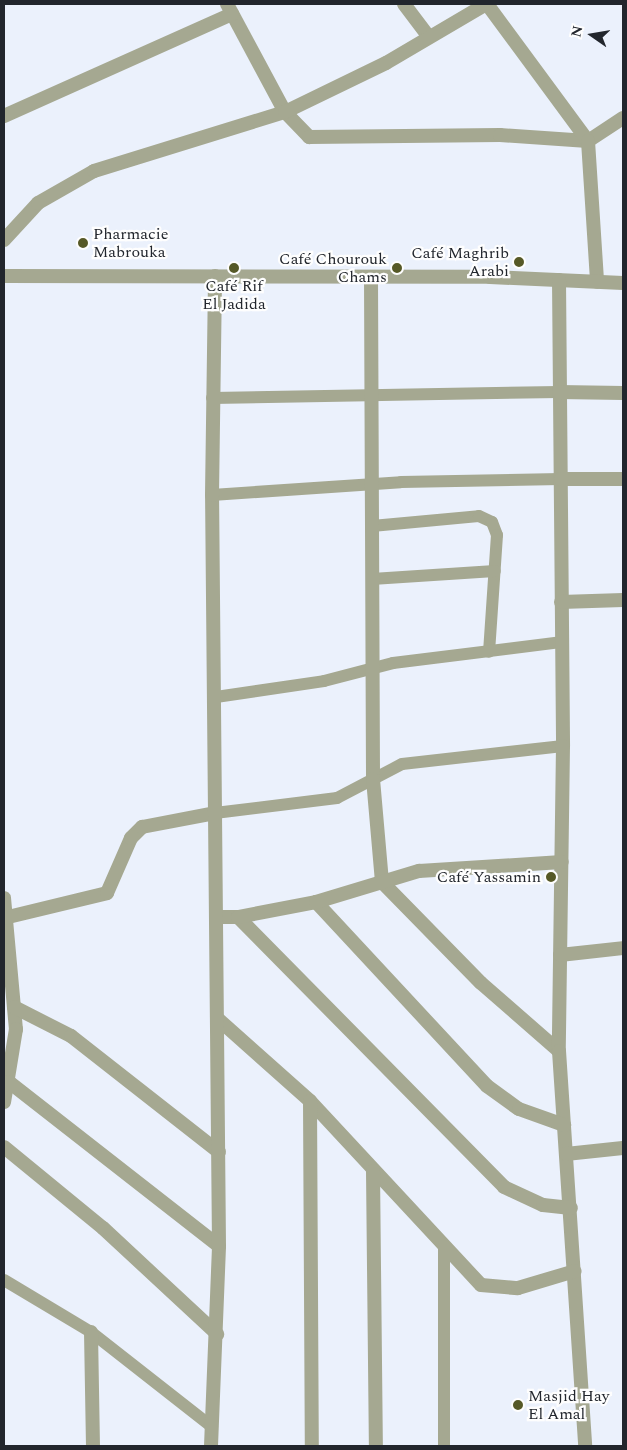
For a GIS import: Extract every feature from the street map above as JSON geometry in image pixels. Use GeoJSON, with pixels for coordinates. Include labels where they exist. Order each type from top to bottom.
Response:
{"type":"FeatureCollection","features":[{"type":"Feature","properties":{"kind":"street"},"geometry":{"type":"LineString","coordinates":[[404,4],[428,37]]}},
{"type":"Feature","properties":{"kind":"street"},"geometry":{"type":"LineString","coordinates":[[4,240],[38,203],[94,171],[285,112],[487,4],[588,140],[597,282]]}},
{"type":"Feature","properties":{"kind":"street"},"geometry":{"type":"LineString","coordinates":[[4,116],[229,9],[285,112],[302,133],[324,139],[500,135],[588,140],[623,118]]}},
{"type":"Feature","properties":{"kind":"street"},"geometry":{"type":"LineString","coordinates":[[4,276],[371,276],[623,283]]}},
{"type":"Feature","properties":{"kind":"street"},"geometry":{"type":"LineString","coordinates":[[212,1446],[219,1246],[218,917],[215,813],[216,697],[212,495],[215,276]]}},
{"type":"Feature","properties":{"kind":"street"},"geometry":{"type":"LineString","coordinates":[[371,276],[374,484],[371,668],[373,778],[382,882],[481,983],[559,1052]]}},
{"type":"Feature","properties":{"kind":"street"},"geometry":{"type":"LineString","coordinates":[[558,280],[562,479],[561,642],[563,746],[559,1052],[571,1208],[585,1446]]}},
{"type":"Feature","properties":{"kind":"street"},"geometry":{"type":"LineString","coordinates":[[560,392],[623,393]]}},
{"type":"Feature","properties":{"kind":"street"},"geometry":{"type":"LineString","coordinates":[[562,479],[623,479]]}},
{"type":"Feature","properties":{"kind":"street"},"geometry":{"type":"LineString","coordinates":[[561,602],[623,600]]}},
{"type":"Feature","properties":{"kind":"street"},"geometry":{"type":"LineString","coordinates":[[4,918],[107,893],[131,838],[142,827],[215,813]]}},
{"type":"Feature","properties":{"kind":"street"},"geometry":{"type":"LineString","coordinates":[[218,917],[238,917],[316,902],[382,882],[449,867],[562,862]]}},
{"type":"Feature","properties":{"kind":"street"},"geometry":{"type":"LineString","coordinates":[[4,898],[4,918],[14,1008],[4,1102]]}},
{"type":"Feature","properties":{"kind":"street"},"geometry":{"type":"LineString","coordinates":[[316,902],[487,1086],[519,1108],[564,1125]]}},
{"type":"Feature","properties":{"kind":"street"},"geometry":{"type":"LineString","coordinates":[[238,917],[504,1187],[543,1205],[571,1208]]}},
{"type":"Feature","properties":{"kind":"street"},"geometry":{"type":"LineString","coordinates":[[560,955],[623,948]]}},
{"type":"Feature","properties":{"kind":"street"},"geometry":{"type":"LineString","coordinates":[[14,1008],[71,1036],[219,1152]]}},
{"type":"Feature","properties":{"kind":"street"},"geometry":{"type":"LineString","coordinates":[[218,1019],[310,1101],[476,1281],[493,1289],[518,1288],[575,1271]]}},
{"type":"Feature","properties":{"kind":"street"},"geometry":{"type":"LineString","coordinates":[[6,1083],[219,1246]]}},
{"type":"Feature","properties":{"kind":"street"},"geometry":{"type":"LineString","coordinates":[[310,1101],[312,1446]]}},
{"type":"Feature","properties":{"kind":"street"},"geometry":{"type":"LineString","coordinates":[[4,1147],[103,1228],[217,1334]]}},
{"type":"Feature","properties":{"kind":"street"},"geometry":{"type":"LineString","coordinates":[[566,1154],[623,1148]]}},
{"type":"Feature","properties":{"kind":"street"},"geometry":{"type":"LineString","coordinates":[[374,1171],[376,1446]]}},
{"type":"Feature","properties":{"kind":"street"},"geometry":{"type":"LineString","coordinates":[[91,1332],[93,1446]]}},
{"type":"Feature","properties":{"kind":"lane"},"geometry":{"type":"LineString","coordinates":[[212,398],[372,392],[560,392]]}},
{"type":"Feature","properties":{"kind":"lane"},"geometry":{"type":"LineString","coordinates":[[212,495],[374,484],[562,479]]}},
{"type":"Feature","properties":{"kind":"lane"},"geometry":{"type":"LineString","coordinates":[[372,526],[479,516],[489,520],[497,535],[489,652]]}},
{"type":"Feature","properties":{"kind":"lane"},"geometry":{"type":"LineString","coordinates":[[372,579],[495,571]]}},
{"type":"Feature","properties":{"kind":"lane"},"geometry":{"type":"LineString","coordinates":[[216,697],[324,681],[371,668],[561,642]]}},
{"type":"Feature","properties":{"kind":"lane"},"geometry":{"type":"LineString","coordinates":[[215,813],[337,798],[402,764],[563,746]]}},
{"type":"Feature","properties":{"kind":"lane"},"geometry":{"type":"LineString","coordinates":[[444,1248],[444,1446]]}},
{"type":"Feature","properties":{"kind":"lane"},"geometry":{"type":"LineString","coordinates":[[4,1280],[91,1332],[212,1426]]}},
{"type":"Feature","properties":{"kind":"place","name":"Pharmacie Mabrouka"},"geometry":{"type":"Point","coordinates":[83,243]}},
{"type":"Feature","properties":{"kind":"place","name":"Café Maghrib Arabi"},"geometry":{"type":"Point","coordinates":[519,262]}},
{"type":"Feature","properties":{"kind":"place","name":"Café Rif El Jadida"},"geometry":{"type":"Point","coordinates":[234,268]}},
{"type":"Feature","properties":{"kind":"place","name":"Café Chourouk Chams"},"geometry":{"type":"Point","coordinates":[397,268]}},
{"type":"Feature","properties":{"kind":"place","name":"Café Yassamin"},"geometry":{"type":"Point","coordinates":[551,877]}},
{"type":"Feature","properties":{"kind":"place","name":"Masjid Hay El Amal"},"geometry":{"type":"Point","coordinates":[518,1405]}}]}
